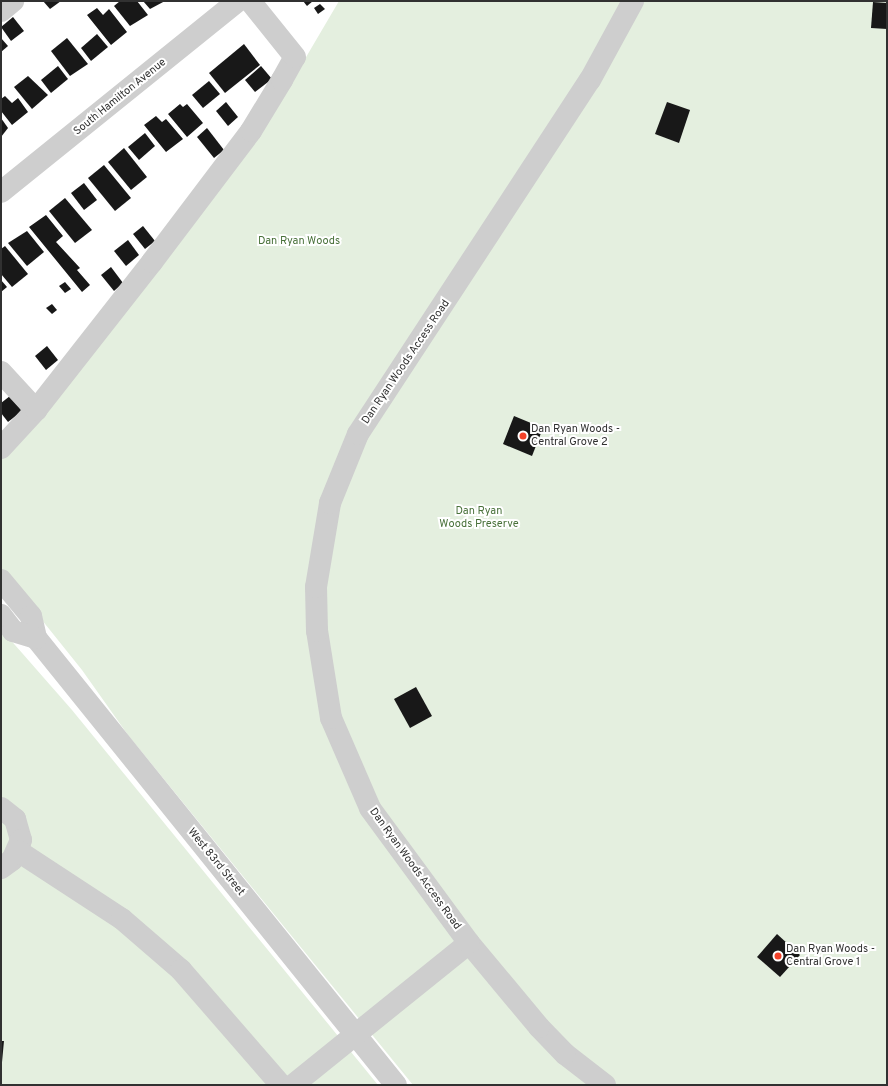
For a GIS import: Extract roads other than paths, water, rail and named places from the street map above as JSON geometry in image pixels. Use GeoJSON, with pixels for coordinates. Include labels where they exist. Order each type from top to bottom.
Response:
{"type":"FeatureCollection","features":[{"type":"Feature","properties":{"kind":"street"},"geometry":{"type":"LineString","coordinates":[[1,11],[13,1]]}},
{"type":"Feature","properties":{"kind":"street","name":"South Hamilton Avenue"},"geometry":{"type":"LineString","coordinates":[[1,192],[238,1]]}},
{"type":"Feature","properties":{"kind":"street"},"geometry":{"type":"LineString","coordinates":[[1,448],[36,410],[251,131],[295,57],[250,1]]}},
{"type":"Feature","properties":{"kind":"street","name":"Dan Ryan Woods Access Road"},"geometry":{"type":"LineString","coordinates":[[605,1085],[566,1054],[539,1027],[469,943],[370,808],[347,762],[332,718],[317,631],[320,546],[339,477],[358,434],[590,80],[633,1]]}},
{"type":"Feature","properties":{"kind":"street"},"geometry":{"type":"LineString","coordinates":[[1,372],[36,410]]}},
{"type":"Feature","properties":{"kind":"street","name":"West 83rd Street"},"geometry":{"type":"LineString","coordinates":[[1,580],[31,616],[36,638],[396,1085]]}},
{"type":"Feature","properties":{"kind":"street"},"geometry":{"type":"LineString","coordinates":[[1,615],[13,631],[36,638]]}},
{"type":"Feature","properties":{"kind":"street"},"geometry":{"type":"LineString","coordinates":[[1,808],[15,819],[19,829],[18,851],[1,868]]}},
{"type":"Feature","properties":{"kind":"street"},"geometry":{"type":"LineString","coordinates":[[18,851],[122,918],[181,970],[281,1085]]}},
{"type":"Feature","properties":{"kind":"street"},"geometry":{"type":"LineString","coordinates":[[293,1085],[469,943]]}},
{"type":"Feature","properties":{"kind":"place","name":"Dan Ryan Woods - Central Grove 2"},"geometry":{"type":"Point","coordinates":[523,436]}},
{"type":"Feature","properties":{"kind":"place","name":"Dan Ryan Woods - Central Grove 1"},"geometry":{"type":"Point","coordinates":[778,956]}},
{"type":"Feature","properties":{"kind":"park label","name":"Dan Ryan Woods"},"geometry":{"type":"Point","coordinates":[299,241]}},
{"type":"Feature","properties":{"kind":"park label","name":"Dan Ryan Woods Preserve"},"geometry":{"type":"Point","coordinates":[479,518]}}]}
